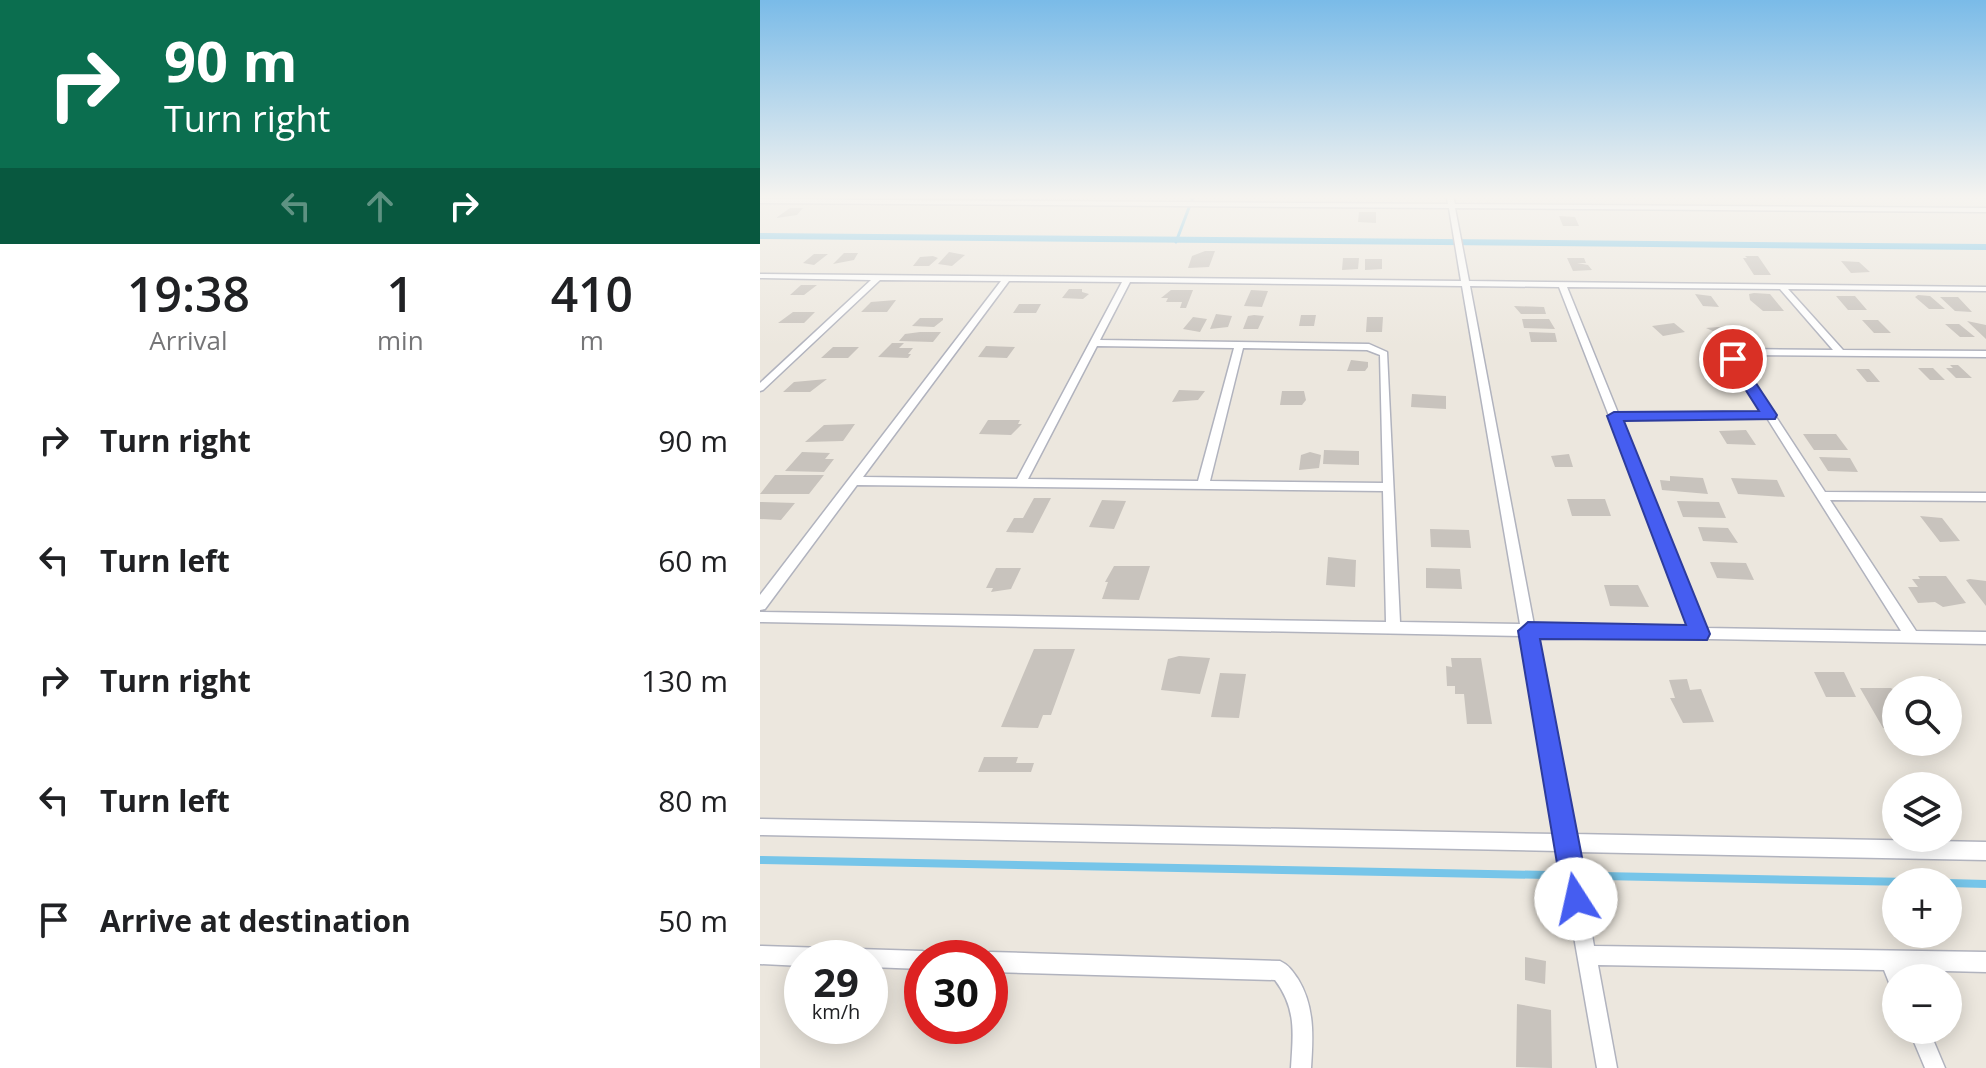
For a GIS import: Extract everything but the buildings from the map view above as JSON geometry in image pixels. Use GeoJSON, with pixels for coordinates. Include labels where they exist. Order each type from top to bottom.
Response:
{"type":"FeatureCollection","features":[{"type":"Feature","properties":{"kind":"street"},"geometry":{"type":"LineString","coordinates":[[1459,247],[1607,1068]]}},
{"type":"Feature","properties":{"kind":"street"},"geometry":{"type":"LineString","coordinates":[[760,276],[1986,289]]}},
{"type":"Feature","properties":{"kind":"street"},"geometry":{"type":"LineString","coordinates":[[760,388],[879,276]]}},
{"type":"Feature","properties":{"kind":"street"},"geometry":{"type":"LineString","coordinates":[[760,605],[1007,278]]}},
{"type":"Feature","properties":{"kind":"street"},"geometry":{"type":"LineString","coordinates":[[1020,483],[1128,279]]}},
{"type":"Feature","properties":{"kind":"street"},"geometry":{"type":"LineString","coordinates":[[1562,284],[1700,634]]}},
{"type":"Feature","properties":{"kind":"street"},"geometry":{"type":"LineString","coordinates":[[1782,287],[1840,352]]}},
{"type":"Feature","properties":{"kind":"street"},"geometry":{"type":"LineString","coordinates":[[1095,343],[1369,347],[1384,354],[1393,628]]}},
{"type":"Feature","properties":{"kind":"street"},"geometry":{"type":"LineString","coordinates":[[1203,485],[1239,345]]}},
{"type":"Feature","properties":{"kind":"street"},"geometry":{"type":"LineString","coordinates":[[1912,637],[1733,359],[1735,352],[1986,354]]}},
{"type":"Feature","properties":{"kind":"street"},"geometry":{"type":"LineString","coordinates":[[1614,416],[1769,415]]}},
{"type":"Feature","properties":{"kind":"street"},"geometry":{"type":"LineString","coordinates":[[855,481],[1386,487]]}},
{"type":"Feature","properties":{"kind":"street"},"geometry":{"type":"LineString","coordinates":[[1821,496],[1986,497]]}},
{"type":"Feature","properties":{"kind":"street"},"geometry":{"type":"LineString","coordinates":[[760,617],[1986,638]]}},
{"type":"Feature","properties":{"kind":"street"},"geometry":{"type":"LineString","coordinates":[[760,827],[1986,851]]}},
{"type":"Feature","properties":{"kind":"street"},"geometry":{"type":"LineString","coordinates":[[760,955],[784,956]]}},
{"type":"Feature","properties":{"kind":"street"},"geometry":{"type":"LineString","coordinates":[[1586,955],[1882,968]]}},
{"type":"Feature","properties":{"kind":"street"},"geometry":{"type":"LineString","coordinates":[[1959,964],[1986,962]]}},
{"type":"Feature","properties":{"kind":"street"},"geometry":{"type":"LineString","coordinates":[[1008,963],[1280,971],[1292,986],[1303,1012],[1301,1068]]}},
{"type":"Feature","properties":{"kind":"street"},"geometry":{"type":"LineString","coordinates":[[1925,1044],[1935,1068]]}},
{"type":"Feature","properties":{"kind":"waterway"},"geometry":{"type":"LineString","coordinates":[[1968,247],[1986,247]]}},
{"type":"Feature","properties":{"kind":"waterway"},"geometry":{"type":"LineString","coordinates":[[760,860],[1882,881]]}},
{"type":"Feature","properties":{"kind":"waterway"},"geometry":{"type":"LineString","coordinates":[[1962,883],[1986,884]]}},
{"type":"Feature","properties":{"kind":"route"},"geometry":{"type":"LineString","coordinates":[[1576,899],[1528,631],[1700,634],[1614,416],[1769,415],[1733,359]]}}]}
